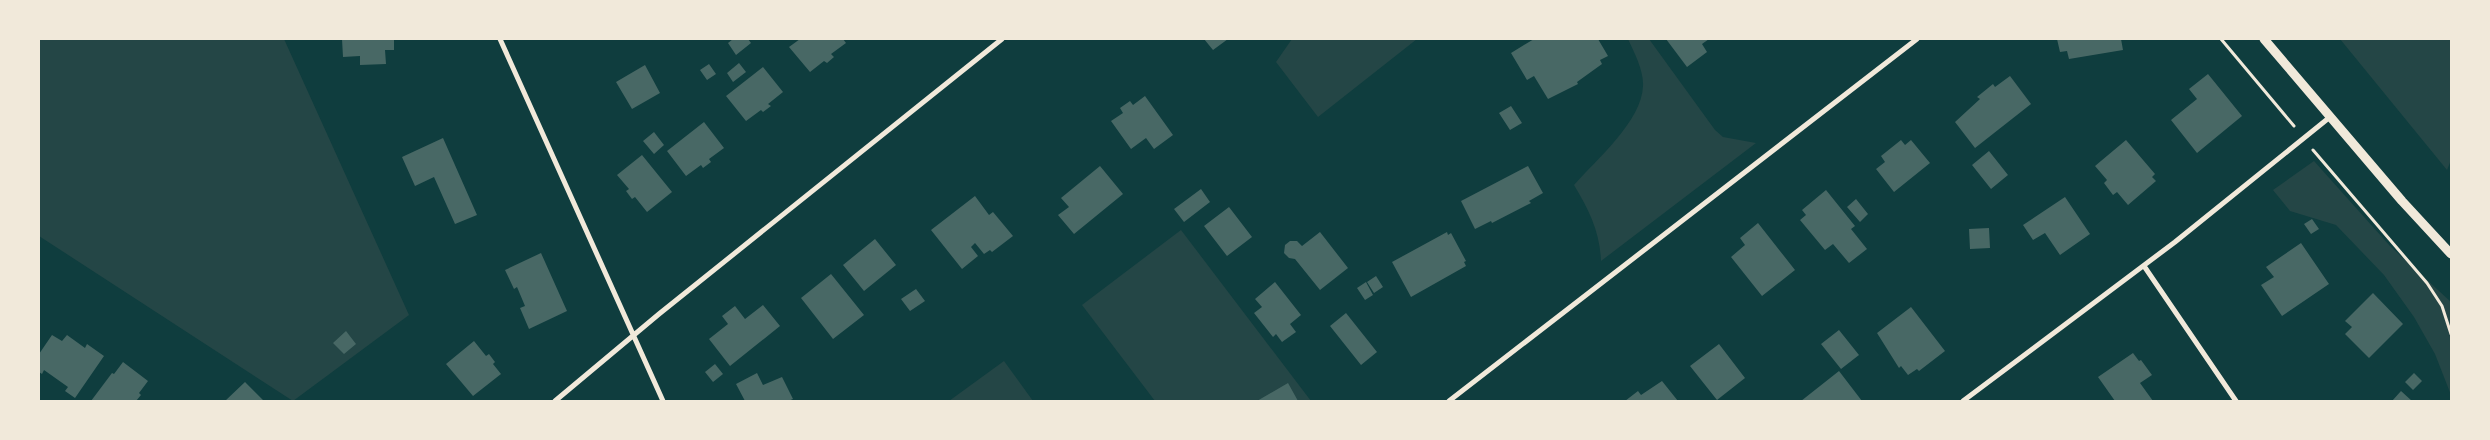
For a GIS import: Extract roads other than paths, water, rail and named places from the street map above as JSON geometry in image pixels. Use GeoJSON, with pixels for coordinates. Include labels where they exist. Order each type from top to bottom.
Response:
{"type":"FeatureCollection","features":[{"type":"Feature","properties":{"kind":"street"},"geometry":{"type":"LineString","coordinates":[[500,39],[662,401]]}},
{"type":"Feature","properties":{"kind":"street"},"geometry":{"type":"LineString","coordinates":[[555,401],[1002,39]]}},
{"type":"Feature","properties":{"kind":"street"},"geometry":{"type":"LineString","coordinates":[[1449,401],[1917,39]]}},
{"type":"Feature","properties":{"kind":"street"},"geometry":{"type":"LineString","coordinates":[[2264,39],[2402,201],[2451,254]]}},
{"type":"Feature","properties":{"kind":"street"},"geometry":{"type":"LineString","coordinates":[[1963,401],[2079,312],[2144,266],[2330,117]]}},
{"type":"Feature","properties":{"kind":"street"},"geometry":{"type":"LineString","coordinates":[[2144,266],[2236,401]]}}]}
